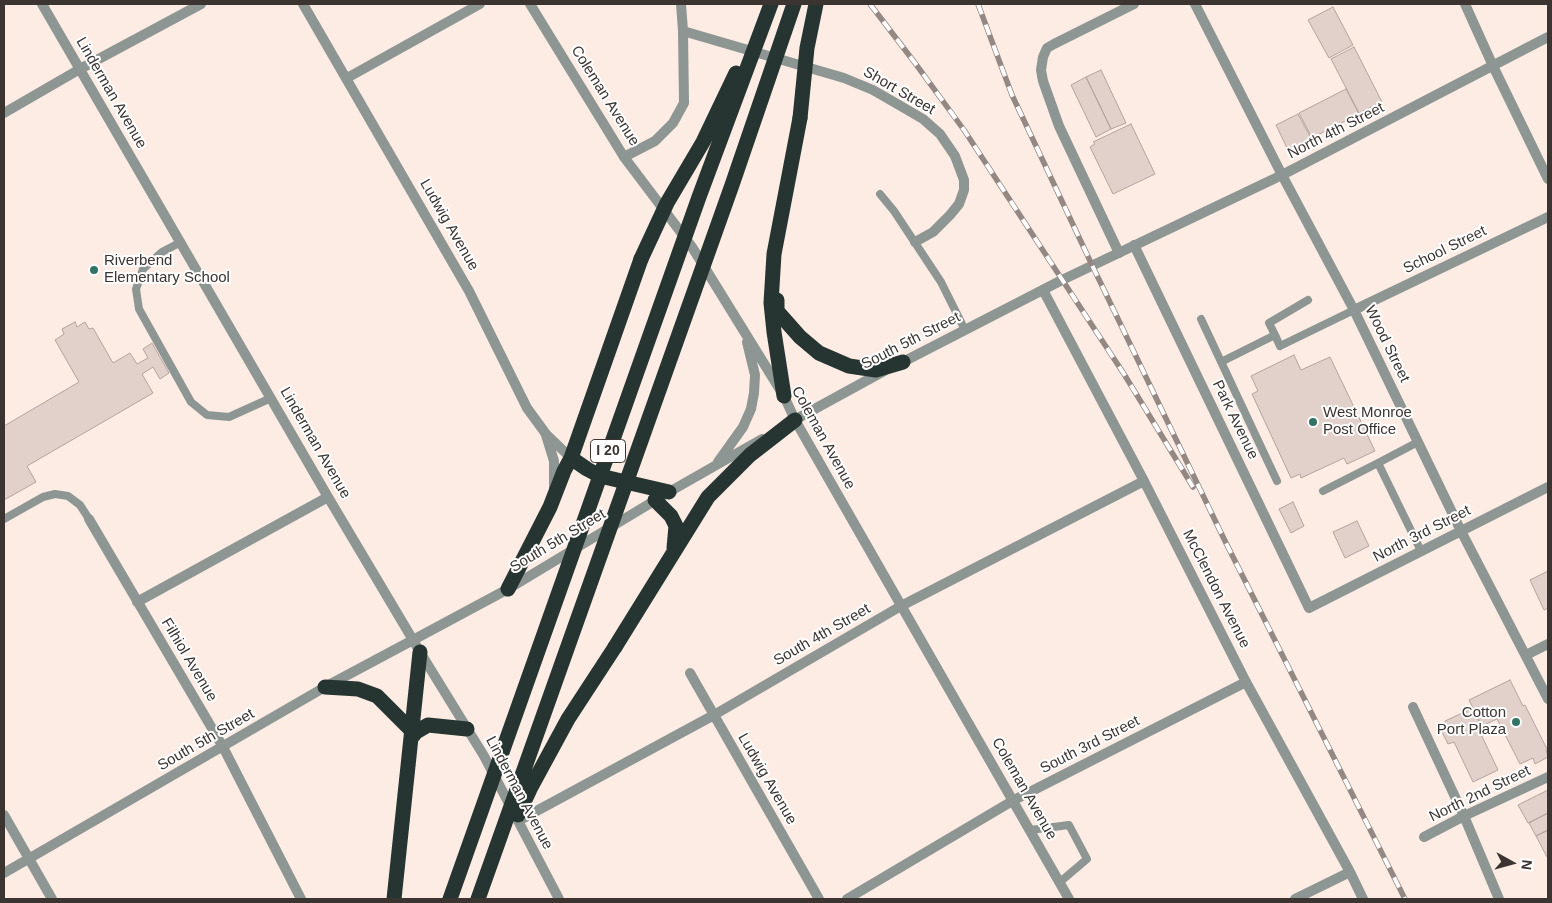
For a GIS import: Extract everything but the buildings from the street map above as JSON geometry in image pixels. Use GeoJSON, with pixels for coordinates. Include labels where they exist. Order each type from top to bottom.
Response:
{"type":"FeatureCollection","features":[{"type":"Feature","properties":{"kind":"highway"},"geometry":{"type":"LineString","coordinates":[[508,589],[550,508],[571,458],[641,260],[667,203],[703,142],[770,4]]}},
{"type":"Feature","properties":{"kind":"highway","name":"I 20"},"geometry":{"type":"LineString","coordinates":[[450,899],[689,224],[770,4]]}},
{"type":"Feature","properties":{"kind":"highway","name":"I 20"},"geometry":{"type":"LineString","coordinates":[[479,896],[732,185],[794,4]]}},
{"type":"Feature","properties":{"kind":"highway"},"geometry":{"type":"LineString","coordinates":[[784,396],[771,303],[774,254],[800,118],[807,48],[816,4]]}},
{"type":"Feature","properties":{"kind":"highway"},"geometry":{"type":"LineString","coordinates":[[774,254],[777,311],[800,337],[819,353],[849,366],[876,370],[902,362]]}},
{"type":"Feature","properties":{"kind":"highway"},"geometry":{"type":"LineString","coordinates":[[479,896],[530,789],[568,719],[708,497],[750,455],[795,420]]}},
{"type":"Feature","properties":{"kind":"highway"},"geometry":{"type":"LineString","coordinates":[[571,458],[600,476],[669,492]]}},
{"type":"Feature","properties":{"kind":"highway"},"geometry":{"type":"LineString","coordinates":[[655,500],[671,516],[676,526],[676,542],[673,552]]}},
{"type":"Feature","properties":{"kind":"highway"},"geometry":{"type":"LineString","coordinates":[[394,899],[412,734],[417,646]]}},
{"type":"Feature","properties":{"kind":"highway"},"geometry":{"type":"LineString","coordinates":[[325,687],[358,689],[377,696],[412,734]]}},
{"type":"Feature","properties":{"kind":"highway"},"geometry":{"type":"LineString","coordinates":[[412,734],[428,725],[467,729]]}},
{"type":"Feature","properties":{"kind":"street","name":"Linderman Avenue"},"geometry":{"type":"LineString","coordinates":[[42,4],[270,398],[484,756],[559,899]]}},
{"type":"Feature","properties":{"kind":"street"},"geometry":{"type":"LineString","coordinates":[[4,113],[80,69],[202,4]]}},
{"type":"Feature","properties":{"kind":"street","name":"Ludwig Avenue"},"geometry":{"type":"LineString","coordinates":[[303,4],[469,291],[527,408],[546,434],[571,458]]}},
{"type":"Feature","properties":{"kind":"street"},"geometry":{"type":"LineString","coordinates":[[347,78],[480,4]]}},
{"type":"Feature","properties":{"kind":"street","name":"Coleman Avenue"},"geometry":{"type":"LineString","coordinates":[[530,4],[624,157],[692,247],[784,396],[795,420],[1070,899]]}},
{"type":"Feature","properties":{"kind":"street"},"geometry":{"type":"LineString","coordinates":[[624,157],[655,141],[672,122],[684,103],[681,4]]}},
{"type":"Feature","properties":{"kind":"street"},"geometry":{"type":"LineString","coordinates":[[1119,253],[1058,126],[1041,70],[1047,48],[1134,4]]}},
{"type":"Feature","properties":{"kind":"street","name":"Wood Street"},"geometry":{"type":"LineString","coordinates":[[1196,4],[1282,175],[1354,310],[1461,531],[1548,699]]}},
{"type":"Feature","properties":{"kind":"street"},"geometry":{"type":"LineString","coordinates":[[1465,4],[1548,179]]}},
{"type":"Feature","properties":{"kind":"street","name":"Short Street"},"geometry":{"type":"LineString","coordinates":[[683,31],[851,81],[873,90],[915,114],[940,134],[955,156],[964,180],[964,190],[958,204],[950,214],[933,232],[915,242]]}},
{"type":"Feature","properties":{"kind":"street","name":"North 4th Street"},"geometry":{"type":"LineString","coordinates":[[1134,245],[1282,175],[1548,37]]}},
{"type":"Feature","properties":{"kind":"street","name":"School Street"},"geometry":{"type":"LineString","coordinates":[[1354,310],[1548,217]]}},
{"type":"Feature","properties":{"kind":"street","name":"South 5th Street"},"geometry":{"type":"LineString","coordinates":[[4,873],[325,687],[417,646],[655,500],[795,420],[902,362],[1134,245]]}},
{"type":"Feature","properties":{"kind":"street","name":"Park Avenue"},"geometry":{"type":"LineString","coordinates":[[1134,245],[1309,608]]}},
{"type":"Feature","properties":{"kind":"street","name":"McClendon Avenue"},"geometry":{"type":"LineString","coordinates":[[1043,290],[1246,682],[1363,899]]}},
{"type":"Feature","properties":{"kind":"street"},"geometry":{"type":"LineString","coordinates":[[716,465],[743,427],[751,409],[755,375],[745,334]]}},
{"type":"Feature","properties":{"kind":"street"},"geometry":{"type":"LineString","coordinates":[[546,434],[554,461],[554,496]]}},
{"type":"Feature","properties":{"kind":"street","name":"South 4th Street"},"geometry":{"type":"LineString","coordinates":[[518,821],[714,715],[901,606],[1144,482]]}},
{"type":"Feature","properties":{"kind":"street","name":"North 3rd Street"},"geometry":{"type":"LineString","coordinates":[[1309,608],[1548,487]]}},
{"type":"Feature","properties":{"kind":"street"},"geometry":{"type":"LineString","coordinates":[[137,602],[328,496]]}},
{"type":"Feature","properties":{"kind":"street","name":"Filhiol Avenue"},"geometry":{"type":"LineString","coordinates":[[89,519],[223,747],[301,899]]}},
{"type":"Feature","properties":{"kind":"street"},"geometry":{"type":"LineString","coordinates":[[1526,655],[1548,644]]}},
{"type":"Feature","properties":{"kind":"street","name":"Ludwig Avenue"},"geometry":{"type":"LineString","coordinates":[[690,673],[819,899]]}},
{"type":"Feature","properties":{"kind":"street","name":"South 3rd Street"},"geometry":{"type":"LineString","coordinates":[[847,899],[1014,800],[1246,682]]}},
{"type":"Feature","properties":{"kind":"street"},"geometry":{"type":"LineString","coordinates":[[1413,707],[1464,816],[1499,899]]}},
{"type":"Feature","properties":{"kind":"street","name":"North 2nd Street"},"geometry":{"type":"LineString","coordinates":[[1424,838],[1464,816],[1548,777]]}},
{"type":"Feature","properties":{"kind":"street"},"geometry":{"type":"LineString","coordinates":[[4,815],[52,899]]}},
{"type":"Feature","properties":{"kind":"street"},"geometry":{"type":"LineString","coordinates":[[1295,899],[1350,872]]}},
{"type":"Feature","properties":{"kind":"lane"},"geometry":{"type":"LineString","coordinates":[[880,194],[941,282],[965,330]]}},
{"type":"Feature","properties":{"kind":"lane"},"geometry":{"type":"LineString","coordinates":[[181,242],[162,252],[142,269],[136,288],[139,309],[191,402],[207,415],[228,416],[270,398]]}},
{"type":"Feature","properties":{"kind":"lane"},"geometry":{"type":"LineString","coordinates":[[1308,300],[1268,323],[1280,346],[1354,310]]}},
{"type":"Feature","properties":{"kind":"lane"},"geometry":{"type":"LineString","coordinates":[[1201,319],[1277,480]]}},
{"type":"Feature","properties":{"kind":"lane"},"geometry":{"type":"LineString","coordinates":[[1221,362],[1275,335]]}},
{"type":"Feature","properties":{"kind":"lane"},"geometry":{"type":"LineString","coordinates":[[1323,491],[1418,442]]}},
{"type":"Feature","properties":{"kind":"lane"},"geometry":{"type":"LineString","coordinates":[[1378,463],[1421,551]]}},
{"type":"Feature","properties":{"kind":"lane"},"geometry":{"type":"LineString","coordinates":[[4,519],[43,497],[55,494],[68,496],[80,505],[89,519]]}},
{"type":"Feature","properties":{"kind":"lane"},"geometry":{"type":"LineString","coordinates":[[1030,830],[1069,824],[1087,859],[1060,882]]}},
{"type":"Feature","properties":{"kind":"railway"},"geometry":{"type":"LineString","coordinates":[[870,4],[964,130],[1124,374],[1193,487]]}},
{"type":"Feature","properties":{"kind":"railway"},"geometry":{"type":"LineString","coordinates":[[978,4],[1012,95],[1092,265],[1225,541],[1405,899]]}},
{"type":"Feature","properties":{"kind":"place","name":"Riverbend Elementary School"},"geometry":{"type":"Point","coordinates":[94,270]}},
{"type":"Feature","properties":{"kind":"place","name":"West Monroe Post Office"},"geometry":{"type":"Point","coordinates":[1313,422]}},
{"type":"Feature","properties":{"kind":"place","name":"Cotton Port Plaza"},"geometry":{"type":"Point","coordinates":[1516,722]}}]}
